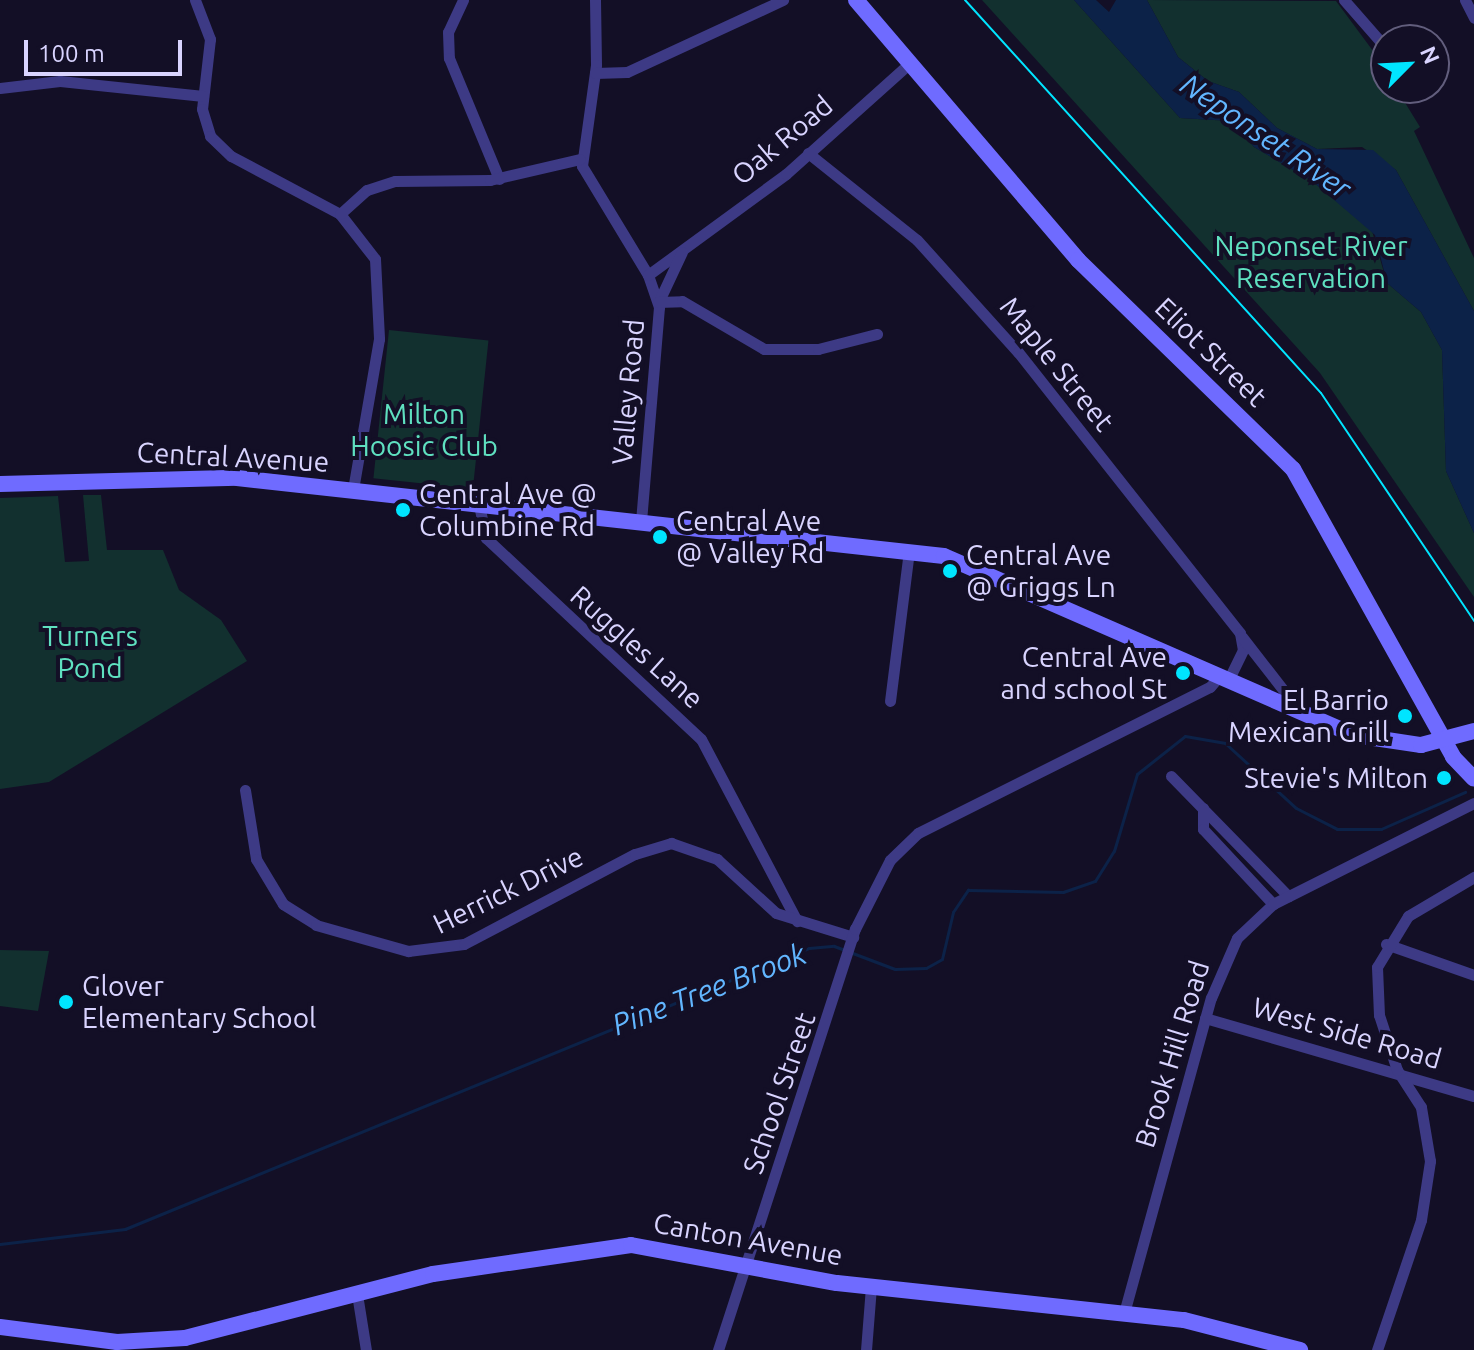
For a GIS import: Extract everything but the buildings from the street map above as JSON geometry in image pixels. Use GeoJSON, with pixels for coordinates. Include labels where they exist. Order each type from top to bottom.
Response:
{"type":"FeatureCollection","features":[{"type":"Feature","properties":{"kind":"street"},"geometry":{"type":"LineString","coordinates":[[195,0],[210,39],[203,96],[204,124],[219,147],[340,214],[371,251],[380,289],[378,350],[353,490]]}},
{"type":"Feature","properties":{"kind":"street"},"geometry":{"type":"LineString","coordinates":[[463,0],[448,32],[449,58],[499,179]]}},
{"type":"Feature","properties":{"kind":"street"},"geometry":{"type":"LineString","coordinates":[[340,214],[360,194],[395,181],[499,179],[580,159],[595,73],[595,0]]}},
{"type":"Feature","properties":{"kind":"street"},"geometry":{"type":"LineString","coordinates":[[595,73],[627,72],[783,0]]}},
{"type":"Feature","properties":{"kind":"street","name":"Eliot Street"},"geometry":{"type":"LineString","coordinates":[[856,0],[1078,260],[1298,475],[1445,742],[1474,779]]}},
{"type":"Feature","properties":{"kind":"street"},"geometry":{"type":"LineString","coordinates":[[1344,0],[1370,30]]}},
{"type":"Feature","properties":{"kind":"street"},"geometry":{"type":"LineString","coordinates":[[1465,0],[1474,18]]}},
{"type":"Feature","properties":{"kind":"street","name":"Oak Road"},"geometry":{"type":"LineString","coordinates":[[648,275],[808,153],[911,62]]}},
{"type":"Feature","properties":{"kind":"street"},"geometry":{"type":"LineString","coordinates":[[0,88],[60,81],[203,96]]}},
{"type":"Feature","properties":{"kind":"street","name":"Maple Street"},"geometry":{"type":"LineString","coordinates":[[808,153],[910,233],[977,303],[1300,710]]}},
{"type":"Feature","properties":{"kind":"street","name":"Valley Road"},"geometry":{"type":"LineString","coordinates":[[580,159],[590,188],[648,275],[658,302],[641,523]]}},
{"type":"Feature","properties":{"kind":"street","name":"Oak Road"},"geometry":{"type":"LineString","coordinates":[[658,302],[682,252]]}},
{"type":"Feature","properties":{"kind":"street"},"geometry":{"type":"LineString","coordinates":[[658,302],[682,301],[764,349],[818,349],[877,334]]}},
{"type":"Feature","properties":{"kind":"street","name":"Central Avenue"},"geometry":{"type":"LineString","coordinates":[[0,473],[49,478]]}},
{"type":"Feature","properties":{"kind":"street","name":"Central Avenue"},"geometry":{"type":"LineString","coordinates":[[0,484],[49,478],[200,475],[909,551],[968,562],[1224,677],[1379,741],[1445,742],[1474,731]]}},
{"type":"Feature","properties":{"kind":"street","name":"Ruggles Lane"},"geometry":{"type":"LineString","coordinates":[[479,505],[486,538],[701,739],[797,921]]}},
{"type":"Feature","properties":{"kind":"street"},"geometry":{"type":"LineString","coordinates":[[890,701],[909,551]]}},
{"type":"Feature","properties":{"kind":"street"},"geometry":{"type":"LineString","coordinates":[[1224,677],[1243,650],[1240,633]]}},
{"type":"Feature","properties":{"kind":"street"},"geometry":{"type":"LineString","coordinates":[[1186,697],[1203,667]]}},
{"type":"Feature","properties":{"kind":"street","name":"School Street"},"geometry":{"type":"LineString","coordinates":[[718,1350],[852,939],[884,869],[909,839],[1224,677]]}},
{"type":"Feature","properties":{"kind":"street"},"geometry":{"type":"LineString","coordinates":[[1171,776],[1288,896]]}},
{"type":"Feature","properties":{"kind":"street","name":"Herrick Drive"},"geometry":{"type":"LineString","coordinates":[[245,790],[256,859],[283,904],[316,925],[408,951],[454,948],[635,854],[671,843],[711,855],[764,905],[797,921],[852,939]]}},
{"type":"Feature","properties":{"kind":"street","name":"Brook Hill Road"},"geometry":{"type":"LineString","coordinates":[[1124,1313],[1205,1018],[1233,945],[1273,904],[1474,803]]}},
{"type":"Feature","properties":{"kind":"street"},"geometry":{"type":"LineString","coordinates":[[1203,808],[1203,829],[1273,904]]}},
{"type":"Feature","properties":{"kind":"street"},"geometry":{"type":"LineString","coordinates":[[1377,1350],[1430,1171],[1421,1107],[1397,1070],[1375,999],[1386,944],[1415,910],[1474,877]]}},
{"type":"Feature","properties":{"kind":"street"},"geometry":{"type":"LineString","coordinates":[[1386,944],[1474,975]]}},
{"type":"Feature","properties":{"kind":"street","name":"West Side Road"},"geometry":{"type":"LineString","coordinates":[[1205,1018],[1397,1070],[1474,1096]]}},
{"type":"Feature","properties":{"kind":"street","name":"Canton Avenue"},"geometry":{"type":"LineString","coordinates":[[0,1327],[137,1346],[210,1333],[357,1294],[590,1247],[661,1247],[871,1286],[1124,1313],[1221,1327],[1300,1350]]}},
{"type":"Feature","properties":{"kind":"street"},"geometry":{"type":"LineString","coordinates":[[866,1350],[871,1286]]}},
{"type":"Feature","properties":{"kind":"street"},"geometry":{"type":"LineString","coordinates":[[357,1294],[366,1350]]}},
{"type":"Feature","properties":{"kind":"green space","name":"Neponset River Reservation"},"geometry":{"type":"Polygon","coordinates":[[[982,0],[1074,0],[1180,118],[1232,121],[1254,147],[1312,181],[1372,231],[1387,283],[1421,312],[1442,350],[1446,471],[1474,533],[1474,597],[1320,373],[982,0]]]}},
{"type":"Feature","properties":{"kind":"green space","name":"Neponset River Reservation"},"geometry":{"type":"Polygon","coordinates":[[[1147,0],[1336,1],[1370,47],[1370,104],[1406,104],[1420,127],[1414,131],[1474,258],[1474,311],[1396,170],[1362,147],[1317,149],[1277,128],[1239,92],[1208,81],[1178,57],[1147,0]]]}},
{"type":"Feature","properties":{"kind":"green space","name":"Milton Hoosic Club"},"geometry":{"type":"Polygon","coordinates":[[[389,330],[488,340],[473,489],[373,478],[389,330]]]}},
{"type":"Feature","properties":{"kind":"green space","name":"Turners Pond"},"geometry":{"type":"Polygon","coordinates":[[[83,495],[101,495],[107,550],[163,550],[179,590],[221,620],[247,661],[49,782],[0,789],[0,498],[58,496],[65,562],[89,561],[83,495]]]}},
{"type":"Feature","properties":{"kind":"green space"},"geometry":{"type":"Polygon","coordinates":[[[0,950],[49,951],[38,1011],[0,1006],[0,950]]]}},
{"type":"Feature","properties":{"kind":"water","name":"Neponset River"},"geometry":{"type":"Polygon","coordinates":[[[1074,0],[1096,0],[1109,12],[1116,0],[1147,0],[1178,57],[1208,81],[1239,92],[1277,128],[1317,149],[1373,150],[1396,170],[1474,311],[1474,533],[1446,471],[1442,350],[1421,312],[1387,283],[1375,235],[1312,181],[1254,147],[1232,121],[1180,118],[1074,0]]]}},
{"type":"Feature","properties":{"kind":"waterway","name":"Pine Tree Brook"},"geometry":{"type":"LineString","coordinates":[[0,1244],[125,1229],[809,948],[834,946],[895,969],[926,968],[942,959],[953,912],[968,890],[1063,892],[1095,881],[1114,851],[1137,774],[1185,736],[1225,743],[1296,808],[1337,829],[1381,829],[1465,792]]}},
{"type":"Feature","properties":{"kind":"tram line"},"geometry":{"type":"LineString","coordinates":[[965,0],[1321,393],[1474,621]]}},
{"type":"Feature","properties":{"kind":"place","name":"Central Ave @ Columbine Rd"},"geometry":{"type":"Point","coordinates":[403,510]}},
{"type":"Feature","properties":{"kind":"place","name":"Central Ave @ Valley Rd"},"geometry":{"type":"Point","coordinates":[660,537]}},
{"type":"Feature","properties":{"kind":"place","name":"Central Ave @ Griggs Ln"},"geometry":{"type":"Point","coordinates":[950,571]}},
{"type":"Feature","properties":{"kind":"place","name":"Central Ave and school St"},"geometry":{"type":"Point","coordinates":[1183,673]}},
{"type":"Feature","properties":{"kind":"place","name":"El Barrio Mexican Grill"},"geometry":{"type":"Point","coordinates":[1405,716]}},
{"type":"Feature","properties":{"kind":"place","name":"Stevie's Milton"},"geometry":{"type":"Point","coordinates":[1444,778]}},
{"type":"Feature","properties":{"kind":"place","name":"Glover Elementary School"},"geometry":{"type":"Point","coordinates":[66,1002]}}]}
